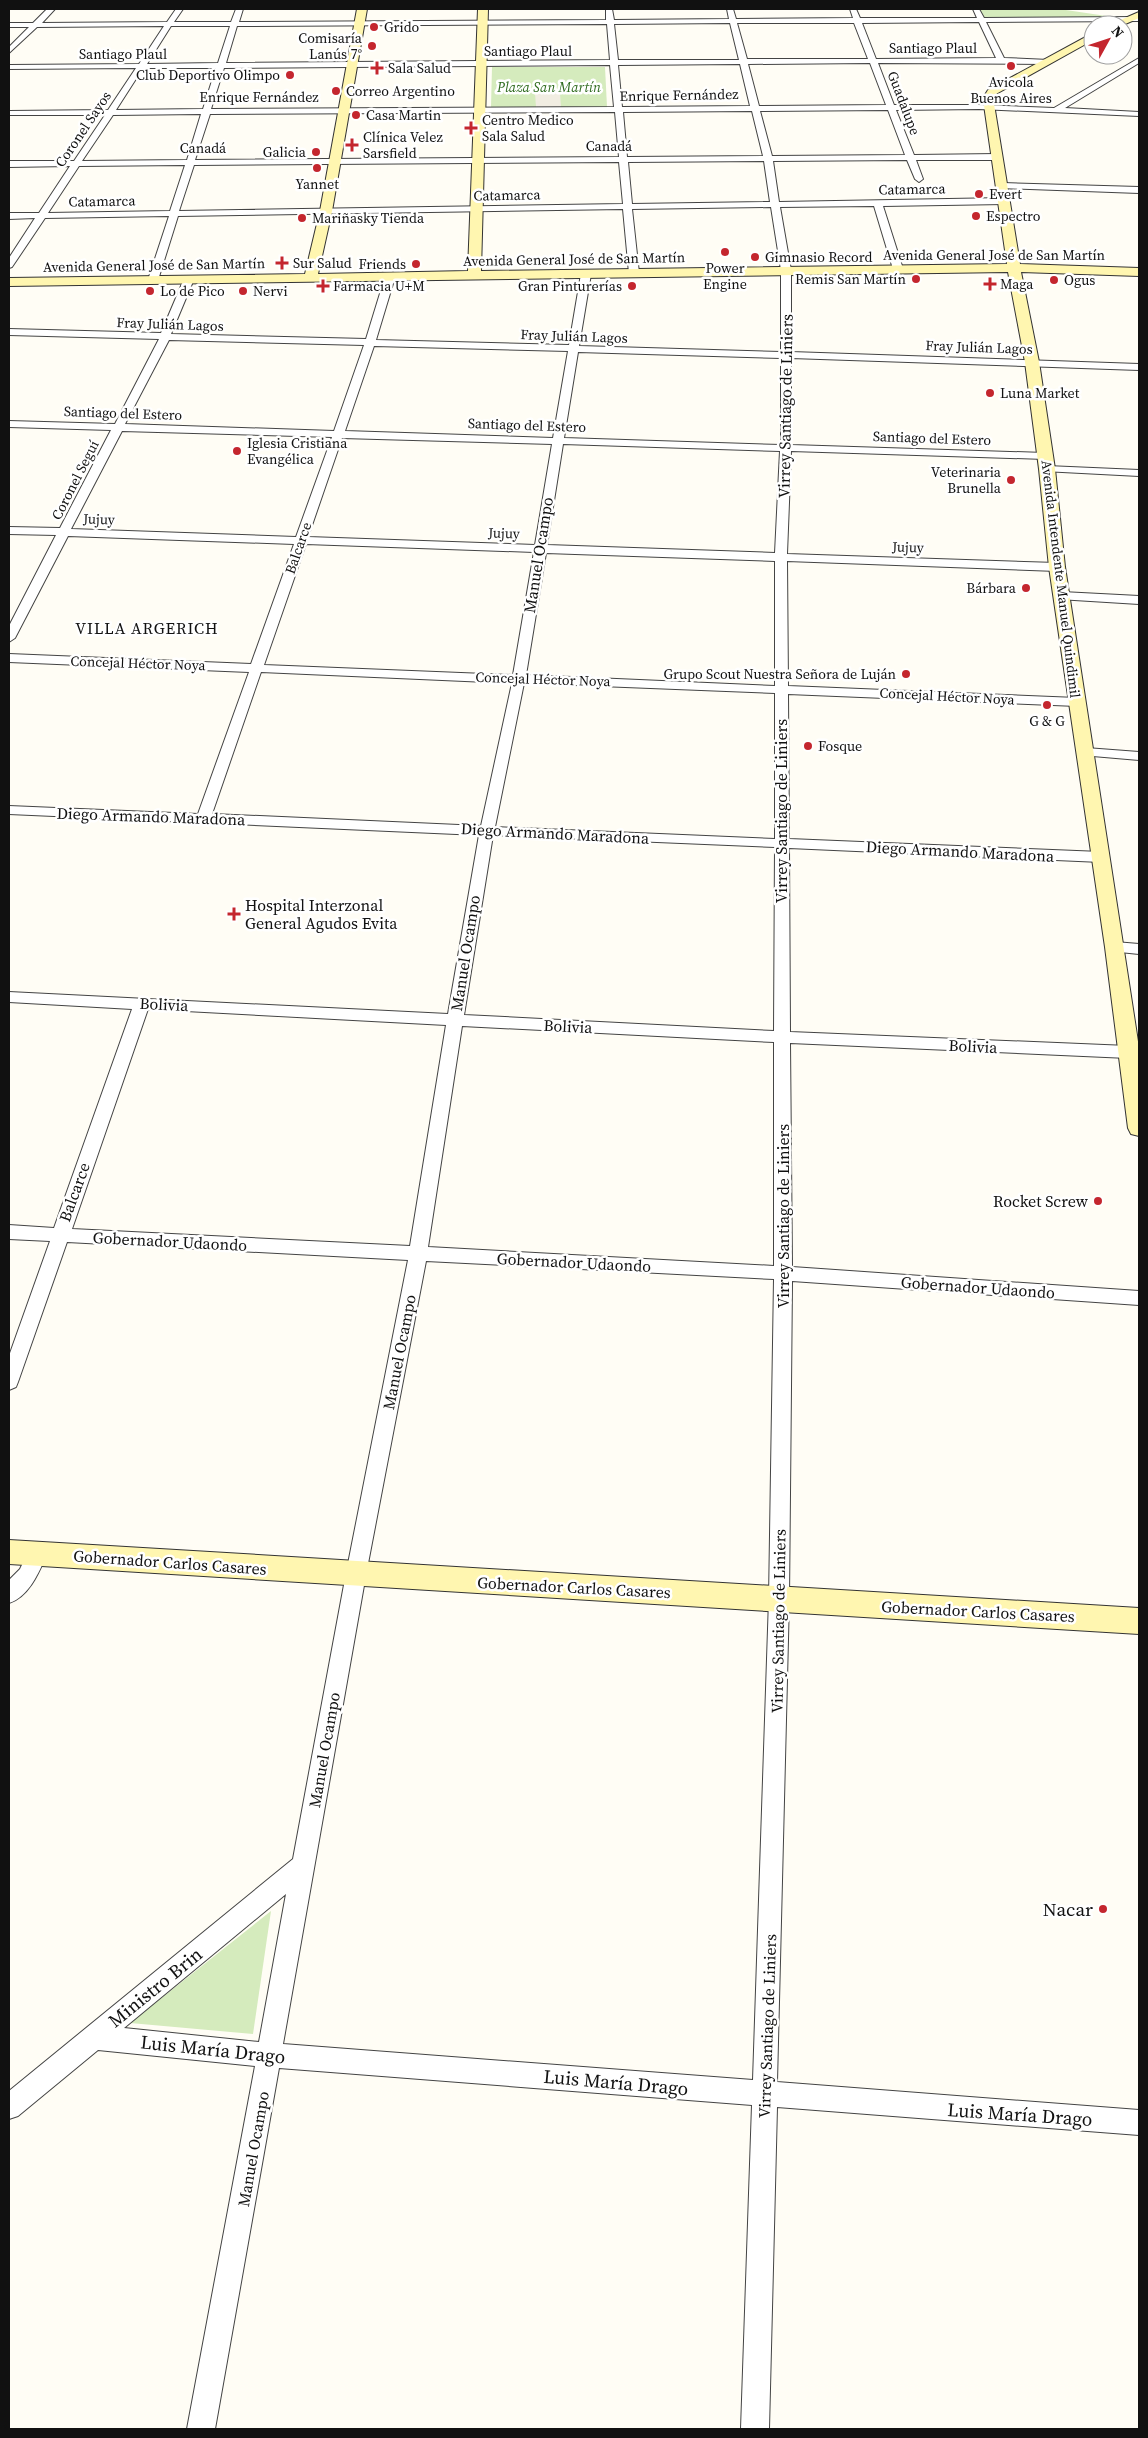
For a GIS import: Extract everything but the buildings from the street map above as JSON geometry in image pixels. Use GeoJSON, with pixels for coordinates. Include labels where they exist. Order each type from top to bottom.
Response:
{"type":"FeatureCollection","features":[{"type":"Feature","properties":{"kind":"street"},"geometry":{"type":"LineString","coordinates":[[9,51],[51,9]]}},
{"type":"Feature","properties":{"kind":"street","name":"Coronel Sayos"},"geometry":{"type":"LineString","coordinates":[[9,265],[179,9]]}},
{"type":"Feature","properties":{"kind":"street"},"geometry":{"type":"LineString","coordinates":[[153,280],[239,9]]}},
{"type":"Feature","properties":{"kind":"street"},"geometry":{"type":"LineString","coordinates":[[310,278],[326,211],[362,9]]}},
{"type":"Feature","properties":{"kind":"street"},"geometry":{"type":"LineString","coordinates":[[474,276],[476,160],[480,110],[483,9]]}},
{"type":"Feature","properties":{"kind":"street"},"geometry":{"type":"LineString","coordinates":[[609,9],[612,63],[634,273]]}},
{"type":"Feature","properties":{"kind":"street","name":"Virrey Santiago de Liniers"},"geometry":{"type":"LineString","coordinates":[[730,9],[768,159],[786,270],[786,448],[781,559],[783,1273],[779,1599],[755,2429]]}},
{"type":"Feature","properties":{"kind":"street","name":"Guadalupe"},"geometry":{"type":"LineString","coordinates":[[853,9],[919,179]]}},
{"type":"Feature","properties":{"kind":"street"},"geometry":{"type":"LineString","coordinates":[[976,9],[1002,60]]}},
{"type":"Feature","properties":{"kind":"street"},"geometry":{"type":"LineString","coordinates":[[1096,9],[1102,15]]}},
{"type":"Feature","properties":{"kind":"street"},"geometry":{"type":"LineString","coordinates":[[1068,10],[1102,15]]}},
{"type":"Feature","properties":{"kind":"street"},"geometry":{"type":"LineString","coordinates":[[9,25],[1083,19]]}},
{"type":"Feature","properties":{"kind":"street"},"geometry":{"type":"LineString","coordinates":[[990,108],[988,98],[992,92],[1083,42]]}},
{"type":"Feature","properties":{"kind":"street","name":"Santiago Plaul"},"geometry":{"type":"LineString","coordinates":[[9,67],[1002,60],[1046,62]]}},
{"type":"Feature","properties":{"kind":"street"},"geometry":{"type":"LineString","coordinates":[[1055,111],[1139,60]]}},
{"type":"Feature","properties":{"kind":"street","name":"Enrique Fernández"},"geometry":{"type":"LineString","coordinates":[[9,112],[990,108],[1139,114]]}},
{"type":"Feature","properties":{"kind":"street","name":"Avenida Intendente Manuel Quindimil"},"geometry":{"type":"LineString","coordinates":[[990,108],[1014,268],[1032,362],[1046,462],[1057,566],[1102,857],[1139,1128]]}},
{"type":"Feature","properties":{"kind":"street","name":"Canadá"},"geometry":{"type":"LineString","coordinates":[[9,164],[998,157]]}},
{"type":"Feature","properties":{"kind":"street"},"geometry":{"type":"LineString","coordinates":[[1003,186],[1139,190]]}},
{"type":"Feature","properties":{"kind":"street","name":"Catamarca"},"geometry":{"type":"LineString","coordinates":[[9,216],[1005,201]]}},
{"type":"Feature","properties":{"kind":"street"},"geometry":{"type":"LineString","coordinates":[[878,203],[898,269]]}},
{"type":"Feature","properties":{"kind":"street","name":"Avenida General José de San Martín"},"geometry":{"type":"LineString","coordinates":[[9,282],[898,269],[1014,268],[1139,272]]}},
{"type":"Feature","properties":{"kind":"street","name":"Manuel Ocampo"},"geometry":{"type":"LineString","coordinates":[[201,2429],[270,2055],[302,1866],[418,1254],[486,830],[519,678],[586,274]]}},
{"type":"Feature","properties":{"kind":"street","name":"Balcarce"},"geometry":{"type":"LineString","coordinates":[[204,818],[370,344],[390,277]]}},
{"type":"Feature","properties":{"kind":"street","name":"Coronel Seguí"},"geometry":{"type":"LineString","coordinates":[[9,638],[165,337],[189,279]]}},
{"type":"Feature","properties":{"kind":"street","name":"Fray Julián Lagos"},"geometry":{"type":"LineString","coordinates":[[9,332],[1032,362],[1139,367]]}},
{"type":"Feature","properties":{"kind":"street","name":"Santiago del Estero"},"geometry":{"type":"LineString","coordinates":[[9,424],[786,448],[1046,462],[1139,473]]}},
{"type":"Feature","properties":{"kind":"street","name":"Jujuy"},"geometry":{"type":"LineString","coordinates":[[9,530],[781,559],[1057,566]]}},
{"type":"Feature","properties":{"kind":"street"},"geometry":{"type":"LineString","coordinates":[[1062,596],[1139,600]]}},
{"type":"Feature","properties":{"kind":"street","name":"Concejal Héctor Noya"},"geometry":{"type":"LineString","coordinates":[[9,658],[781,688],[1077,702]]}},
{"type":"Feature","properties":{"kind":"street"},"geometry":{"type":"LineString","coordinates":[[1086,752],[1139,756]]}},
{"type":"Feature","properties":{"kind":"street","name":"Diego Armando Maradona"},"geometry":{"type":"LineString","coordinates":[[9,810],[1102,857]]}},
{"type":"Feature","properties":{"kind":"street"},"geometry":{"type":"LineString","coordinates":[[1115,947],[1139,949]]}},
{"type":"Feature","properties":{"kind":"street","name":"Bolivia"},"geometry":{"type":"LineString","coordinates":[[9,997],[782,1037],[1128,1052]]}},
{"type":"Feature","properties":{"kind":"street","name":"Balcarce"},"geometry":{"type":"LineString","coordinates":[[9,1382],[142,1003]]}},
{"type":"Feature","properties":{"kind":"street","name":"Gobernador Udaondo"},"geometry":{"type":"LineString","coordinates":[[9,1232],[783,1273],[1139,1298]]}},
{"type":"Feature","properties":{"kind":"street","name":"Gobernador Carlos Casares"},"geometry":{"type":"LineString","coordinates":[[9,1552],[1139,1621]]}},
{"type":"Feature","properties":{"kind":"street"},"geometry":{"type":"LineString","coordinates":[[9,1594],[27,1575],[37,1554]]}},
{"type":"Feature","properties":{"kind":"street","name":"Ministro Brin"},"geometry":{"type":"LineString","coordinates":[[9,2107],[302,1866]]}},
{"type":"Feature","properties":{"kind":"street","name":"Luis María Drago"},"geometry":{"type":"LineString","coordinates":[[94,2037],[270,2055],[1139,2123]]}},
{"type":"Feature","properties":{"kind":"green space"},"geometry":{"type":"Polygon","coordinates":[[[976,9],[1059,9],[1100,15],[1083,15],[1083,19],[980,19],[976,9]]]}},
{"type":"Feature","properties":{"kind":"green space","name":"Plaza San Martín"},"geometry":{"type":"Polygon","coordinates":[[[492,67],[605,67],[607,107],[491,107],[492,67]]]}},
{"type":"Feature","properties":{"kind":"green space"},"geometry":{"type":"Polygon","coordinates":[[[271,1911],[253,2034],[130,2023],[271,1911]]]}},
{"type":"Feature","properties":{"kind":"shaded area"},"geometry":{"type":"Polygon","coordinates":[[[535,93],[560,93],[561,107],[536,107],[535,93]]]}},
{"type":"Feature","properties":{"kind":"place","name":"Grido"},"geometry":{"type":"Point","coordinates":[374,27]}},
{"type":"Feature","properties":{"kind":"place","name":"Comisaría Lanús 7°"},"geometry":{"type":"Point","coordinates":[372,46]}},
{"type":"Feature","properties":{"kind":"place","name":"Avicola Buenos Aires"},"geometry":{"type":"Point","coordinates":[1011,66]}},
{"type":"Feature","properties":{"kind":"place","name":"Sala Salud"},"geometry":{"type":"Point","coordinates":[377,68]}},
{"type":"Feature","properties":{"kind":"place","name":"Club Deportivo Olimpo"},"geometry":{"type":"Point","coordinates":[290,75]}},
{"type":"Feature","properties":{"kind":"place","name":"Correo Argentino"},"geometry":{"type":"Point","coordinates":[336,91]}},
{"type":"Feature","properties":{"kind":"place","name":"Casa Martin"},"geometry":{"type":"Point","coordinates":[356,115]}},
{"type":"Feature","properties":{"kind":"place","name":"Centro Medico Sala Salud"},"geometry":{"type":"Point","coordinates":[471,128]}},
{"type":"Feature","properties":{"kind":"place","name":"Clínica Velez Sarsfield"},"geometry":{"type":"Point","coordinates":[352,145]}},
{"type":"Feature","properties":{"kind":"place","name":"Galicia"},"geometry":{"type":"Point","coordinates":[316,152]}},
{"type":"Feature","properties":{"kind":"place","name":"Yannet"},"geometry":{"type":"Point","coordinates":[317,168]}},
{"type":"Feature","properties":{"kind":"place","name":"Evert"},"geometry":{"type":"Point","coordinates":[979,194]}},
{"type":"Feature","properties":{"kind":"place","name":"Espectro"},"geometry":{"type":"Point","coordinates":[976,216]}},
{"type":"Feature","properties":{"kind":"place","name":"Mariñasky Tienda"},"geometry":{"type":"Point","coordinates":[302,218]}},
{"type":"Feature","properties":{"kind":"place","name":"Power Engine"},"geometry":{"type":"Point","coordinates":[725,252]}},
{"type":"Feature","properties":{"kind":"place","name":"Gimnasio Record"},"geometry":{"type":"Point","coordinates":[755,257]}},
{"type":"Feature","properties":{"kind":"place","name":"Sur Salud"},"geometry":{"type":"Point","coordinates":[282,263]}},
{"type":"Feature","properties":{"kind":"place","name":"Friends"},"geometry":{"type":"Point","coordinates":[416,264]}},
{"type":"Feature","properties":{"kind":"place","name":"Remis San Martín"},"geometry":{"type":"Point","coordinates":[916,279]}},
{"type":"Feature","properties":{"kind":"place","name":"Ogus"},"geometry":{"type":"Point","coordinates":[1054,280]}},
{"type":"Feature","properties":{"kind":"place","name":"Maga"},"geometry":{"type":"Point","coordinates":[990,284]}},
{"type":"Feature","properties":{"kind":"place","name":"Farmacia U+M"},"geometry":{"type":"Point","coordinates":[323,286]}},
{"type":"Feature","properties":{"kind":"place","name":"Gran Pinturerías"},"geometry":{"type":"Point","coordinates":[632,286]}},
{"type":"Feature","properties":{"kind":"place","name":"Lo de Pico"},"geometry":{"type":"Point","coordinates":[150,291]}},
{"type":"Feature","properties":{"kind":"place","name":"Nervi"},"geometry":{"type":"Point","coordinates":[243,291]}},
{"type":"Feature","properties":{"kind":"place","name":"Luna Market"},"geometry":{"type":"Point","coordinates":[990,393]}},
{"type":"Feature","properties":{"kind":"place","name":"Iglesia Cristiana Evangélica"},"geometry":{"type":"Point","coordinates":[237,451]}},
{"type":"Feature","properties":{"kind":"place","name":"Veterinaria Brunella"},"geometry":{"type":"Point","coordinates":[1011,480]}},
{"type":"Feature","properties":{"kind":"place","name":"Bárbara"},"geometry":{"type":"Point","coordinates":[1026,588]}},
{"type":"Feature","properties":{"kind":"place","name":"Grupo Scout Nuestra Señora de Luján"},"geometry":{"type":"Point","coordinates":[906,674]}},
{"type":"Feature","properties":{"kind":"place","name":"G & G"},"geometry":{"type":"Point","coordinates":[1047,705]}},
{"type":"Feature","properties":{"kind":"place","name":"Fosque"},"geometry":{"type":"Point","coordinates":[808,746]}},
{"type":"Feature","properties":{"kind":"place","name":"Hospital Interzonal General Agudos Evita"},"geometry":{"type":"Point","coordinates":[234,914]}},
{"type":"Feature","properties":{"kind":"place","name":"Rocket Screw"},"geometry":{"type":"Point","coordinates":[1098,1201]}},
{"type":"Feature","properties":{"kind":"place","name":"Nacar"},"geometry":{"type":"Point","coordinates":[1103,1909]}},
{"type":"Feature","properties":{"kind":"district","name":"VILLA ARGERICH"},"geometry":{"type":"Point","coordinates":[147,628]}}]}
